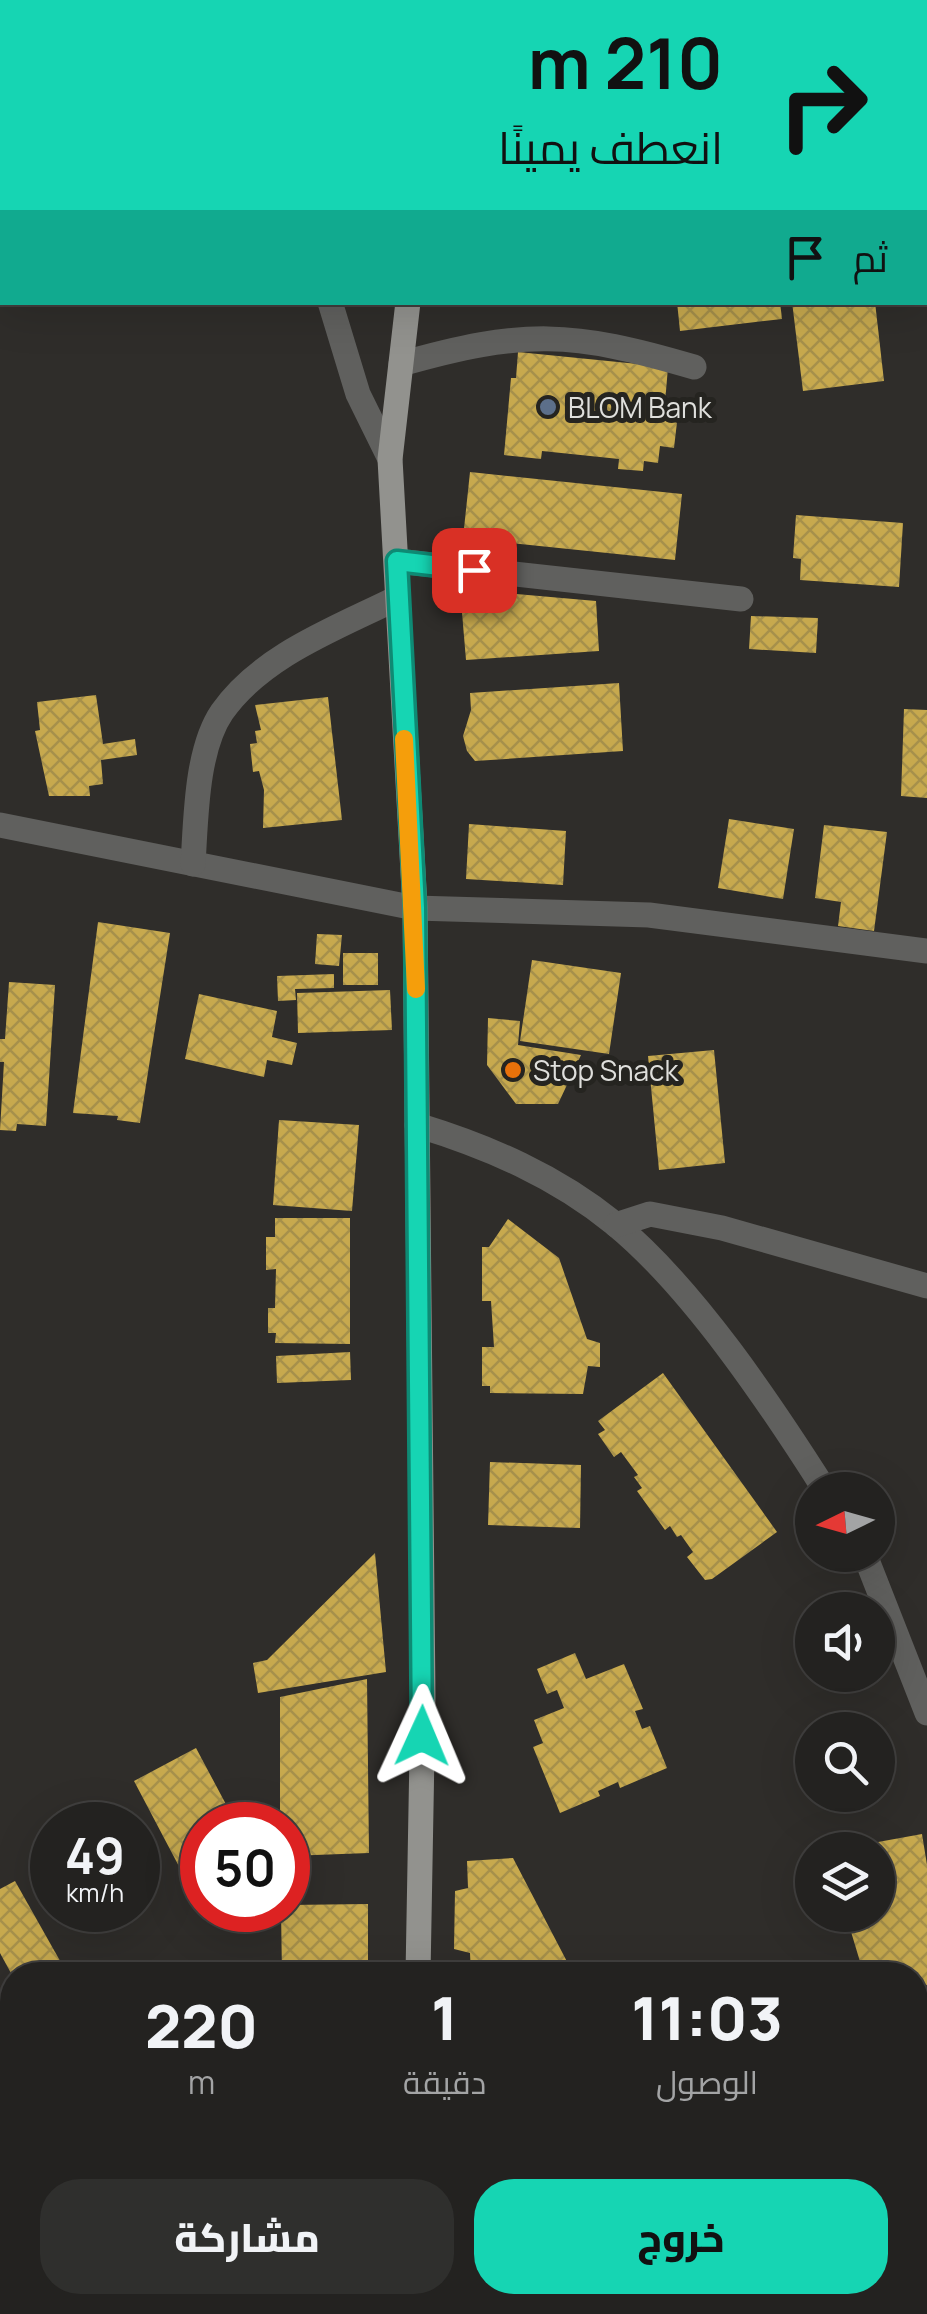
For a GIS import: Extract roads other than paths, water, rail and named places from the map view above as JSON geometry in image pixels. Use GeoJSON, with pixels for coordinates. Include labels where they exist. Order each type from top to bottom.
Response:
{"type":"FeatureCollection","features":[{"type":"Feature","properties":{"kind":"main road"},"geometry":{"type":"LineString","coordinates":[[408,305],[390,459],[415,908],[423,1658],[418,1962]]}},
{"type":"Feature","properties":{"kind":"street"},"geometry":{"type":"LineString","coordinates":[[331,305],[358,394],[390,459]]}},
{"type":"Feature","properties":{"kind":"street"},"geometry":{"type":"LineString","coordinates":[[401,364],[503,338],[552,336],[620,345],[694,367]]}},
{"type":"Feature","properties":{"kind":"street"},"geometry":{"type":"LineString","coordinates":[[397,561],[741,598]]}},
{"type":"Feature","properties":{"kind":"street"},"geometry":{"type":"LineString","coordinates":[[193,864],[198,781],[220,714],[248,684],[286,654],[397,598]]}},
{"type":"Feature","properties":{"kind":"street"},"geometry":{"type":"LineString","coordinates":[[0,825],[415,908],[650,916],[927,951]]}},
{"type":"Feature","properties":{"kind":"street"},"geometry":{"type":"LineString","coordinates":[[417,1126],[485,1146],[550,1179],[616,1225],[722,1343],[812,1472]]}},
{"type":"Feature","properties":{"kind":"street"},"geometry":{"type":"LineString","coordinates":[[616,1225],[650,1214],[722,1228],[927,1286]]}},
{"type":"Feature","properties":{"kind":"street"},"geometry":{"type":"LineString","coordinates":[[872,1572],[927,1713]]}},
{"type":"Feature","properties":{"kind":"place","name":"BLOM Bank"},"geometry":{"type":"Point","coordinates":[548,407]}},
{"type":"Feature","properties":{"kind":"place","name":"Stop Snack"},"geometry":{"type":"Point","coordinates":[513,1070]}}]}
